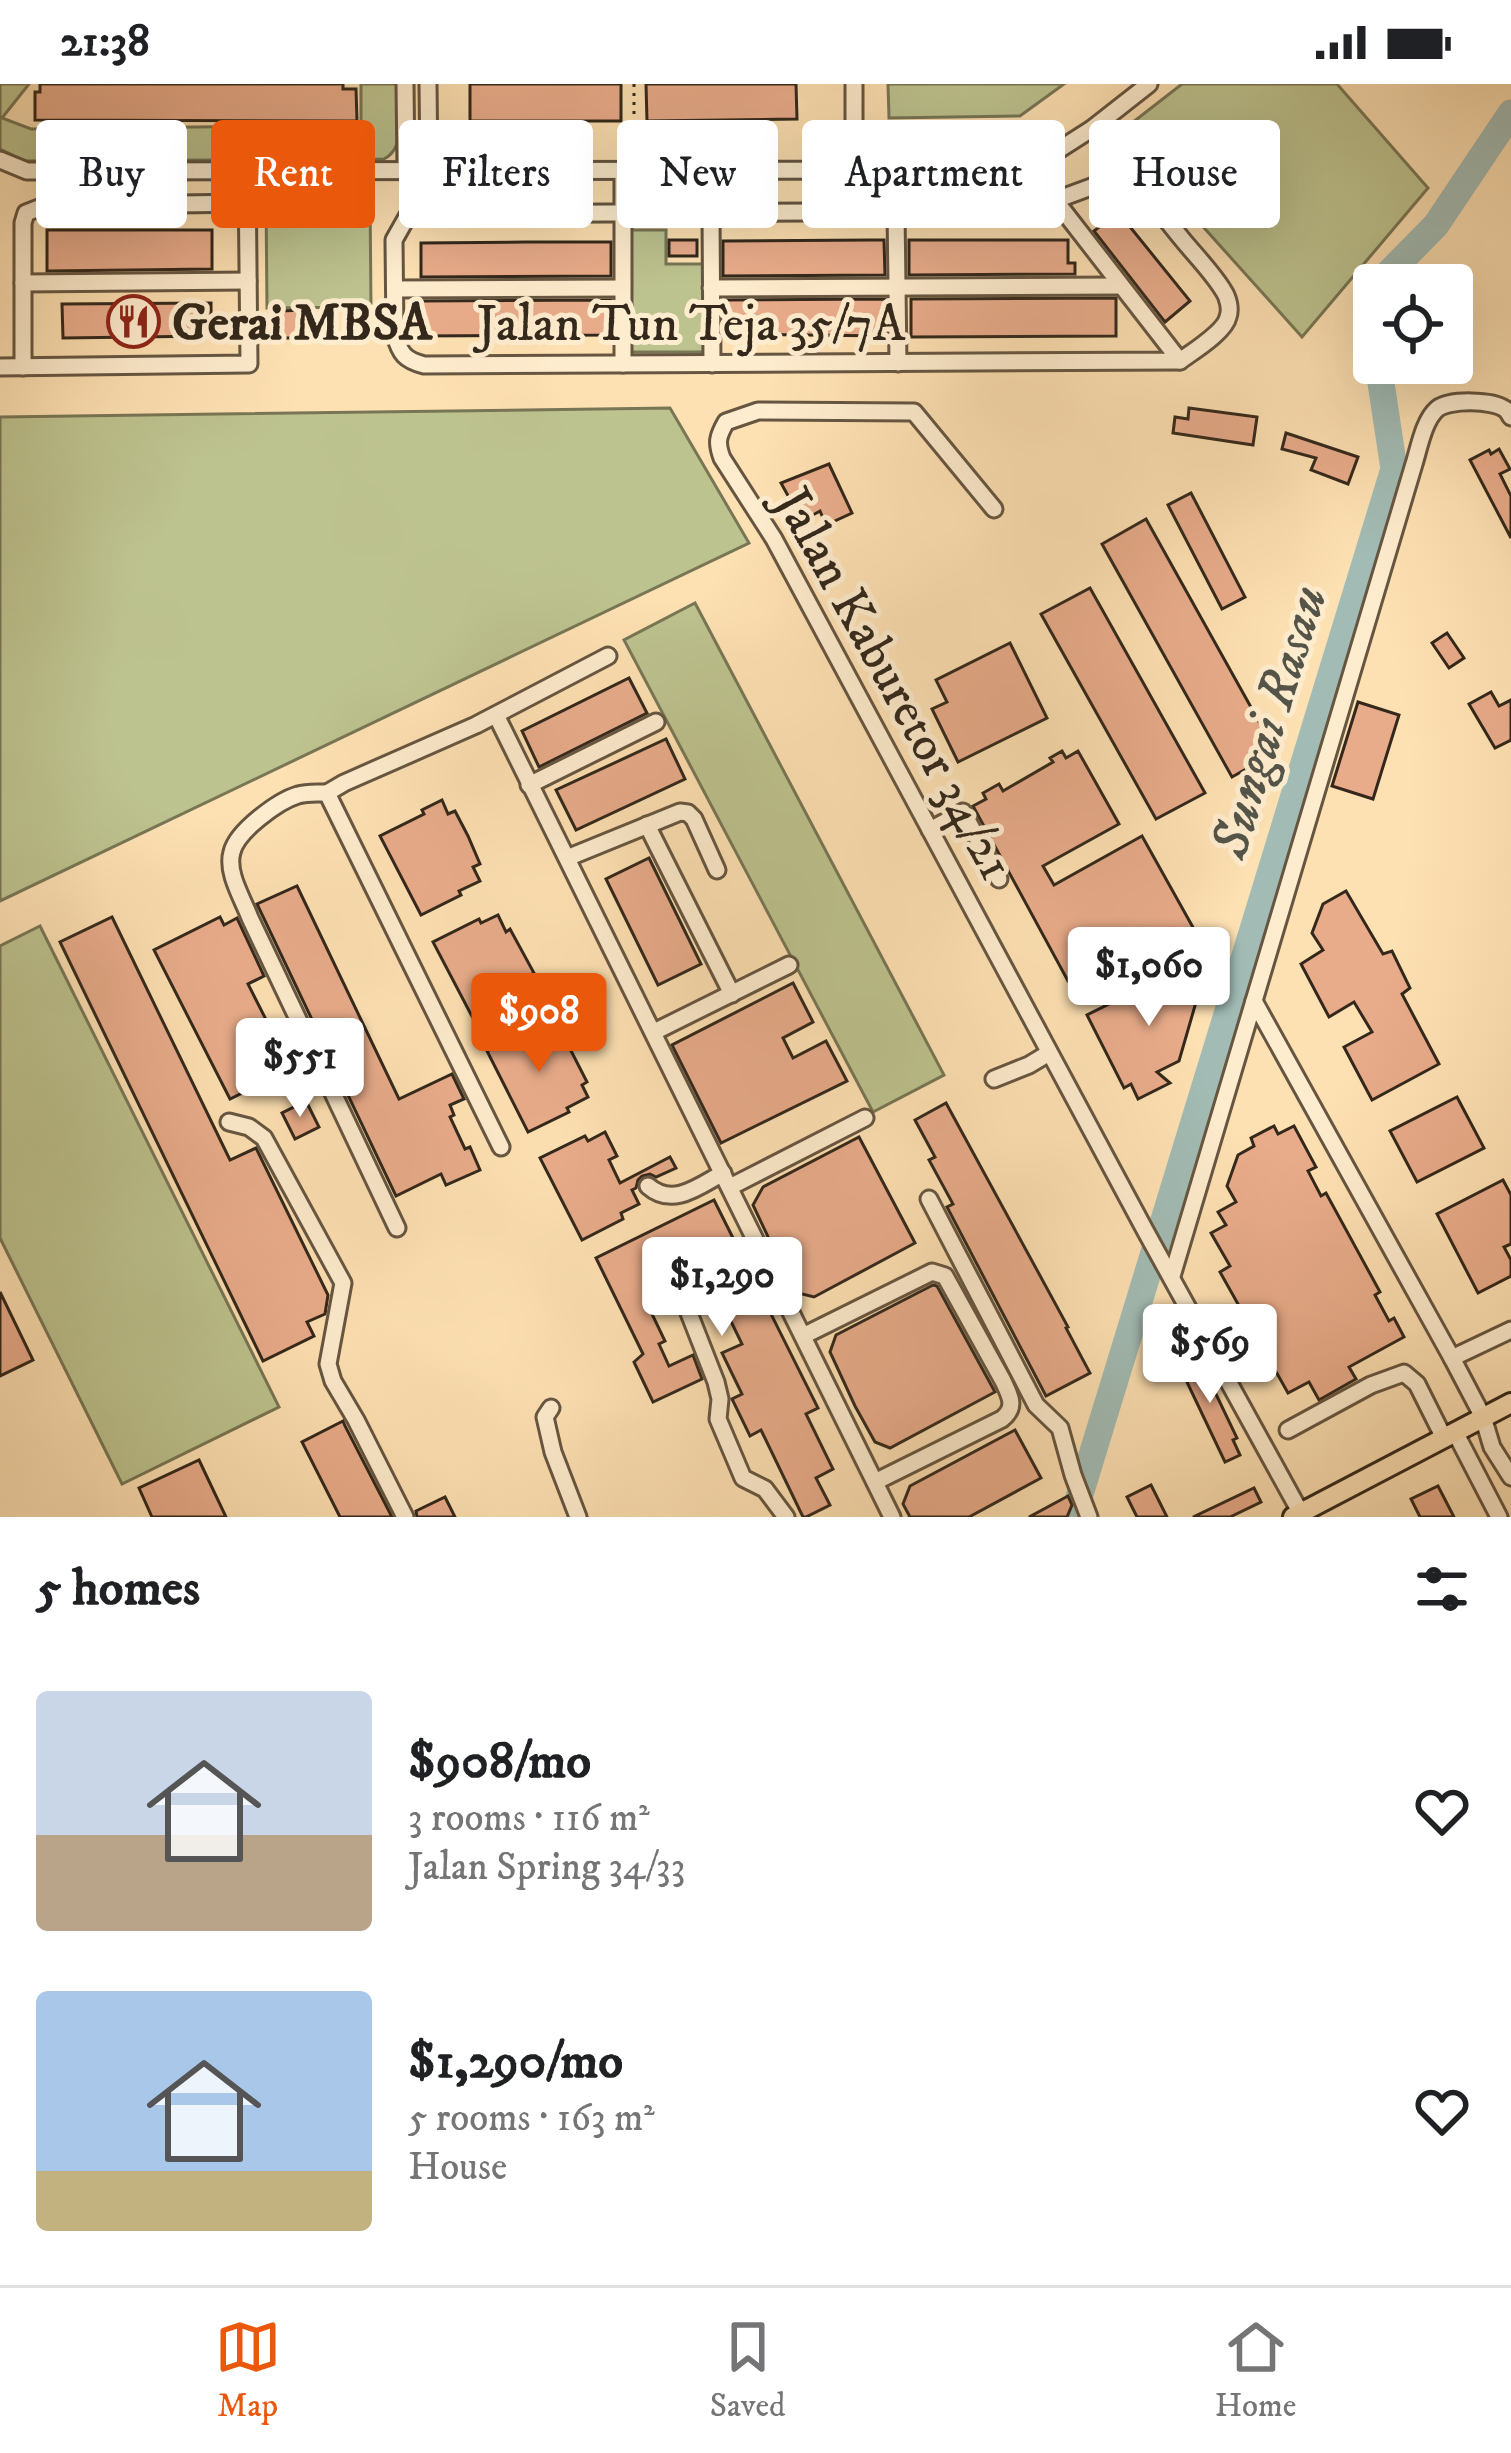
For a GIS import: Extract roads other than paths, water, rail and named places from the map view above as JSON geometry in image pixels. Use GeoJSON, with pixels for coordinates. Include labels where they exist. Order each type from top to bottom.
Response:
{"type":"FeatureCollection","features":[{"type":"Feature","properties":{"kind":"main road"},"geometry":{"type":"LineString","coordinates":[[1299,1516],[1511,1403]]}},
{"type":"Feature","properties":{"kind":"street"},"geometry":{"type":"LineString","coordinates":[[405,84],[405,120]]}},
{"type":"Feature","properties":{"kind":"street"},"geometry":{"type":"LineString","coordinates":[[428,84],[428,120]]}},
{"type":"Feature","properties":{"kind":"street"},"geometry":{"type":"LineString","coordinates":[[854,84],[854,120]]}},
{"type":"Feature","properties":{"kind":"street"},"geometry":{"type":"LineString","coordinates":[[1103,120],[1149,84]]}},
{"type":"Feature","properties":{"kind":"street"},"geometry":{"type":"LineString","coordinates":[[0,160],[27,171],[211,170]]}},
{"type":"Feature","properties":{"kind":"street"},"geometry":{"type":"LineString","coordinates":[[23,367],[26,213],[44,206],[211,204]]}},
{"type":"Feature","properties":{"kind":"street","name":"Jalan Tun Teja 35/7A"},"geometry":{"type":"LineString","coordinates":[[617,213],[419,214],[406,218],[394,240],[399,350],[407,360],[424,365],[1180,361]]}},
{"type":"Feature","properties":{"kind":"street"},"geometry":{"type":"LineString","coordinates":[[1065,213],[1180,361],[1223,327],[1229,304],[1225,292],[1174,228]]}},
{"type":"Feature","properties":{"kind":"street"},"geometry":{"type":"LineString","coordinates":[[0,367],[249,364],[247,228]]}},
{"type":"Feature","properties":{"kind":"street"},"geometry":{"type":"LineString","coordinates":[[622,228],[622,364]]}},
{"type":"Feature","properties":{"kind":"street"},"geometry":{"type":"LineString","coordinates":[[711,228],[712,364]]}},
{"type":"Feature","properties":{"kind":"street"},"geometry":{"type":"LineString","coordinates":[[896,228],[898,362]]}},
{"type":"Feature","properties":{"kind":"street"},"geometry":{"type":"LineString","coordinates":[[23,283],[248,281]]}},
{"type":"Feature","properties":{"kind":"street"},"geometry":{"type":"LineString","coordinates":[[711,288],[1119,286]]}},
{"type":"Feature","properties":{"kind":"street"},"geometry":{"type":"LineString","coordinates":[[394,290],[622,288]]}},
{"type":"Feature","properties":{"kind":"street"},"geometry":{"type":"LineString","coordinates":[[1172,1276],[1430,419],[1437,409],[1466,402],[1505,408],[1511,417]]}},
{"type":"Feature","properties":{"kind":"street","name":"Jalan Kaburetor 34/21"},"geometry":{"type":"LineString","coordinates":[[994,509],[914,412],[758,411],[726,422],[718,436],[722,458],[774,539],[1299,1516]]}},
{"type":"Feature","properties":{"kind":"street"},"geometry":{"type":"LineString","coordinates":[[397,1228],[250,918],[232,870],[232,849],[276,805],[301,794],[327,793],[496,715],[608,656]]}},
{"type":"Feature","properties":{"kind":"street"},"geometry":{"type":"LineString","coordinates":[[496,715],[892,1517]]}},
{"type":"Feature","properties":{"kind":"street"},"geometry":{"type":"LineString","coordinates":[[529,785],[656,722]]}},
{"type":"Feature","properties":{"kind":"street"},"geometry":{"type":"LineString","coordinates":[[327,793],[501,1148]]}},
{"type":"Feature","properties":{"kind":"street"},"geometry":{"type":"LineString","coordinates":[[567,859],[680,812],[694,819],[717,870]]}},
{"type":"Feature","properties":{"kind":"street"},"geometry":{"type":"LineString","coordinates":[[930,830],[963,812],[999,879]]}},
{"type":"Feature","properties":{"kind":"street"},"geometry":{"type":"LineString","coordinates":[[647,825],[732,994]]}},
{"type":"Feature","properties":{"kind":"street"},"geometry":{"type":"LineString","coordinates":[[654,1032],[789,965]]}},
{"type":"Feature","properties":{"kind":"street"},"geometry":{"type":"LineString","coordinates":[[1253,1001],[1452,1358],[1484,1417],[1492,1447],[1510,1474]]}},
{"type":"Feature","properties":{"kind":"street"},"geometry":{"type":"LineString","coordinates":[[994,1079],[1049,1053]]}},
{"type":"Feature","properties":{"kind":"street"},"geometry":{"type":"LineString","coordinates":[[648,1186],[655,1193],[676,1196],[727,1180],[866,1118]]}},
{"type":"Feature","properties":{"kind":"street"},"geometry":{"type":"LineString","coordinates":[[229,1122],[249,1127],[264,1138],[343,1283],[328,1364],[405,1517]]}},
{"type":"Feature","properties":{"kind":"street"},"geometry":{"type":"LineString","coordinates":[[928,1199],[1036,1405],[1060,1428],[1089,1514]]}},
{"type":"Feature","properties":{"kind":"street"},"geometry":{"type":"LineString","coordinates":[[803,1336],[932,1272],[944,1276],[1012,1399],[1002,1419],[875,1482]]}},
{"type":"Feature","properties":{"kind":"street"},"geometry":{"type":"LineString","coordinates":[[689,1313],[716,1382],[718,1419],[743,1478],[766,1489],[786,1517]]}},
{"type":"Feature","properties":{"kind":"street"},"geometry":{"type":"LineString","coordinates":[[1452,1358],[1511,1330]]}},
{"type":"Feature","properties":{"kind":"street"},"geometry":{"type":"LineString","coordinates":[[1288,1430],[1371,1385],[1404,1373],[1417,1384],[1499,1517]]}},
{"type":"Feature","properties":{"kind":"street"},"geometry":{"type":"LineString","coordinates":[[551,1408],[545,1417],[553,1452],[578,1517]]}},
{"type":"Feature","properties":{"kind":"waterway","name":"Sungai Rasau"},"geometry":{"type":"LineString","coordinates":[[1398,264],[1436,225],[1511,113]]}},
{"type":"Feature","properties":{"kind":"waterway","name":"Sungai Rasau"},"geometry":{"type":"LineString","coordinates":[[1073,1517],[1394,469],[1381,384]]}},
{"type":"Feature","properties":{"kind":"place","name":"Gerai MBSA"},"geometry":{"type":"Point","coordinates":[133,321]}}]}
